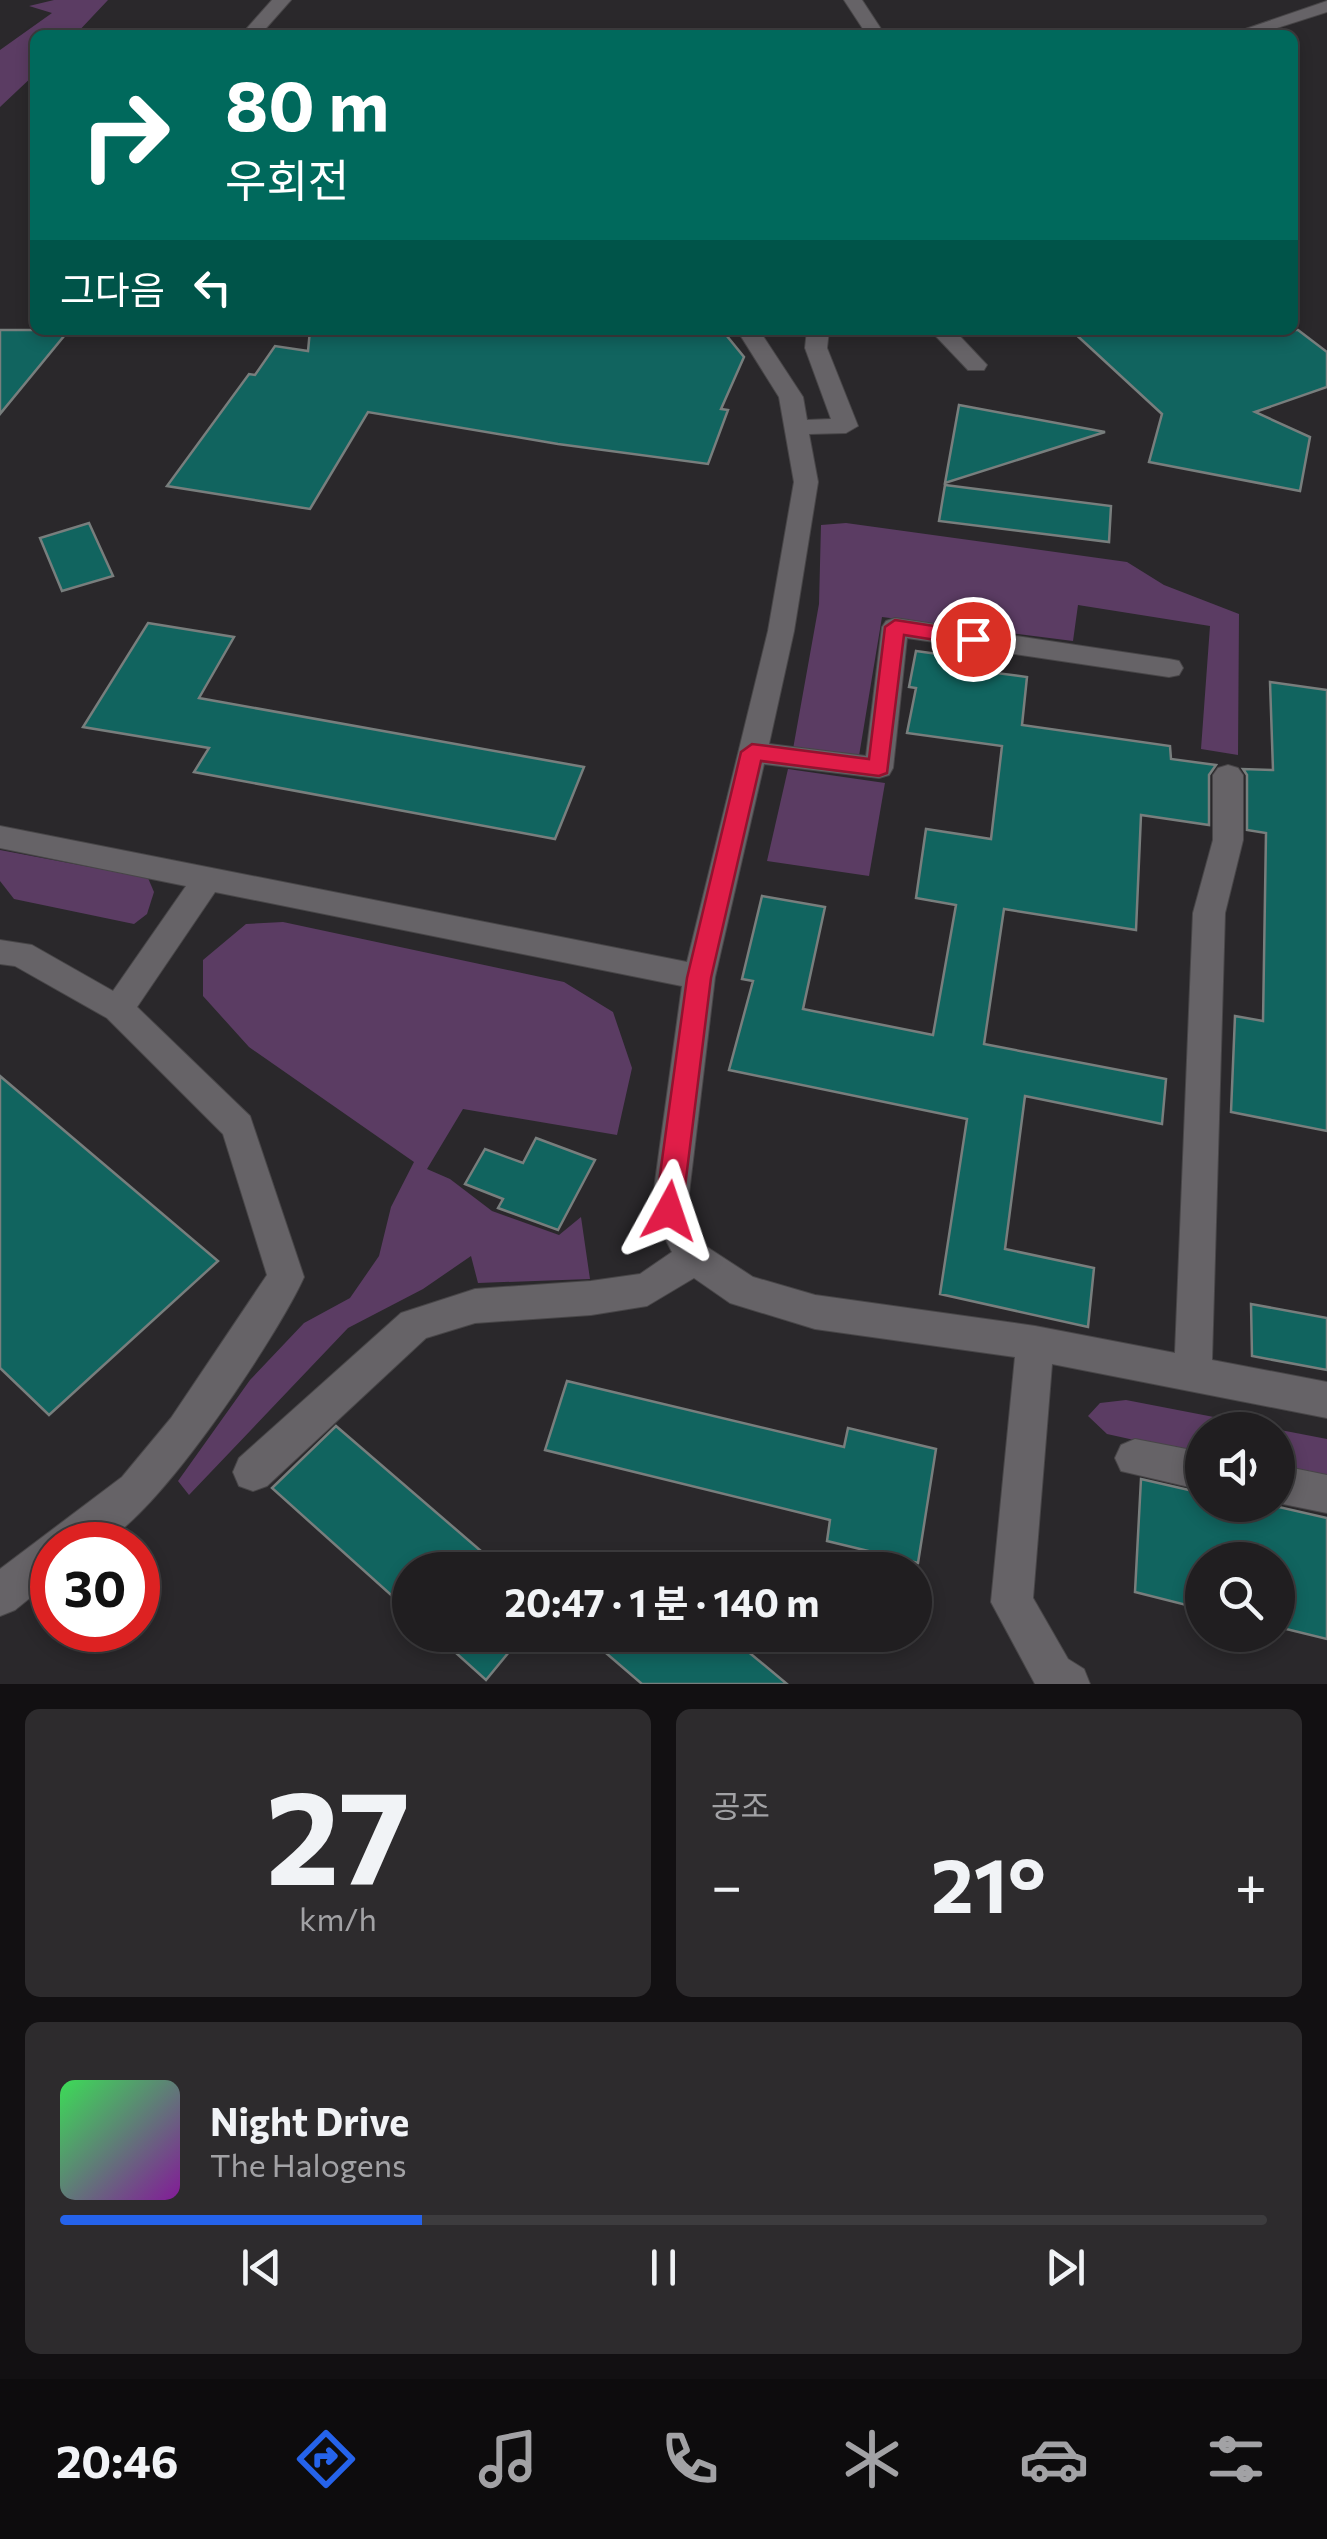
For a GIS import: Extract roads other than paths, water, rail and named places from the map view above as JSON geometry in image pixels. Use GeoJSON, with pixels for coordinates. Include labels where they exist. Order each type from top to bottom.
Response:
{"type":"FeatureCollection","features":[{"type":"Feature","properties":{"kind":"street"},"geometry":{"type":"LineString","coordinates":[[255,30],[282,0]]}},
{"type":"Feature","properties":{"kind":"street"},"geometry":{"type":"LineString","coordinates":[[852,0],[873,30]]}},
{"type":"Feature","properties":{"kind":"street"},"geometry":{"type":"LineString","coordinates":[[1253,30],[1327,6]]}},
{"type":"Feature","properties":{"kind":"street"},"geometry":{"type":"LineString","coordinates":[[751,335],[792,397],[806,482],[780,631],[699,978],[669,1211],[694,1258],[742,1292],[815,1312],[1035,1343],[1327,1400]]}},
{"type":"Feature","properties":{"kind":"street"},"geometry":{"type":"LineString","coordinates":[[797,427],[846,426],[816,348],[817,335]]}},
{"type":"Feature","properties":{"kind":"street"},"geometry":{"type":"LineString","coordinates":[[946,335],[976,365]]}},
{"type":"Feature","properties":{"kind":"street"},"geometry":{"type":"LineString","coordinates":[[752,752],[879,768],[895,627],[1168,668]]}},
{"type":"Feature","properties":{"kind":"street"},"geometry":{"type":"LineString","coordinates":[[1193,1374],[1209,914],[1228,840],[1228,776]]}},
{"type":"Feature","properties":{"kind":"street"},"geometry":{"type":"LineString","coordinates":[[0,838],[699,978]]}},
{"type":"Feature","properties":{"kind":"street"},"geometry":{"type":"LineString","coordinates":[[118,1009],[207,879]]}},
{"type":"Feature","properties":{"kind":"street"},"geometry":{"type":"LineString","coordinates":[[0,952],[21,954],[118,1009],[238,1126],[286,1277],[185,1431],[136,1491],[96,1522]]}},
{"type":"Feature","properties":{"kind":"street"},"geometry":{"type":"LineString","coordinates":[[253,1472],[414,1325],[475,1306],[591,1298],[647,1289],[694,1258]]}},
{"type":"Feature","properties":{"kind":"street"},"geometry":{"type":"LineString","coordinates":[[1035,1343],[1012,1602],[1053,1674],[1069,1684]]}},
{"type":"Feature","properties":{"kind":"street"},"geometry":{"type":"LineString","coordinates":[[1136,1458],[1185,1467]]}},
{"type":"Feature","properties":{"kind":"street"},"geometry":{"type":"LineString","coordinates":[[1295,1487],[1327,1494]]}},
{"type":"Feature","properties":{"kind":"street"},"geometry":{"type":"LineString","coordinates":[[0,1596],[30,1572]]}}]}
